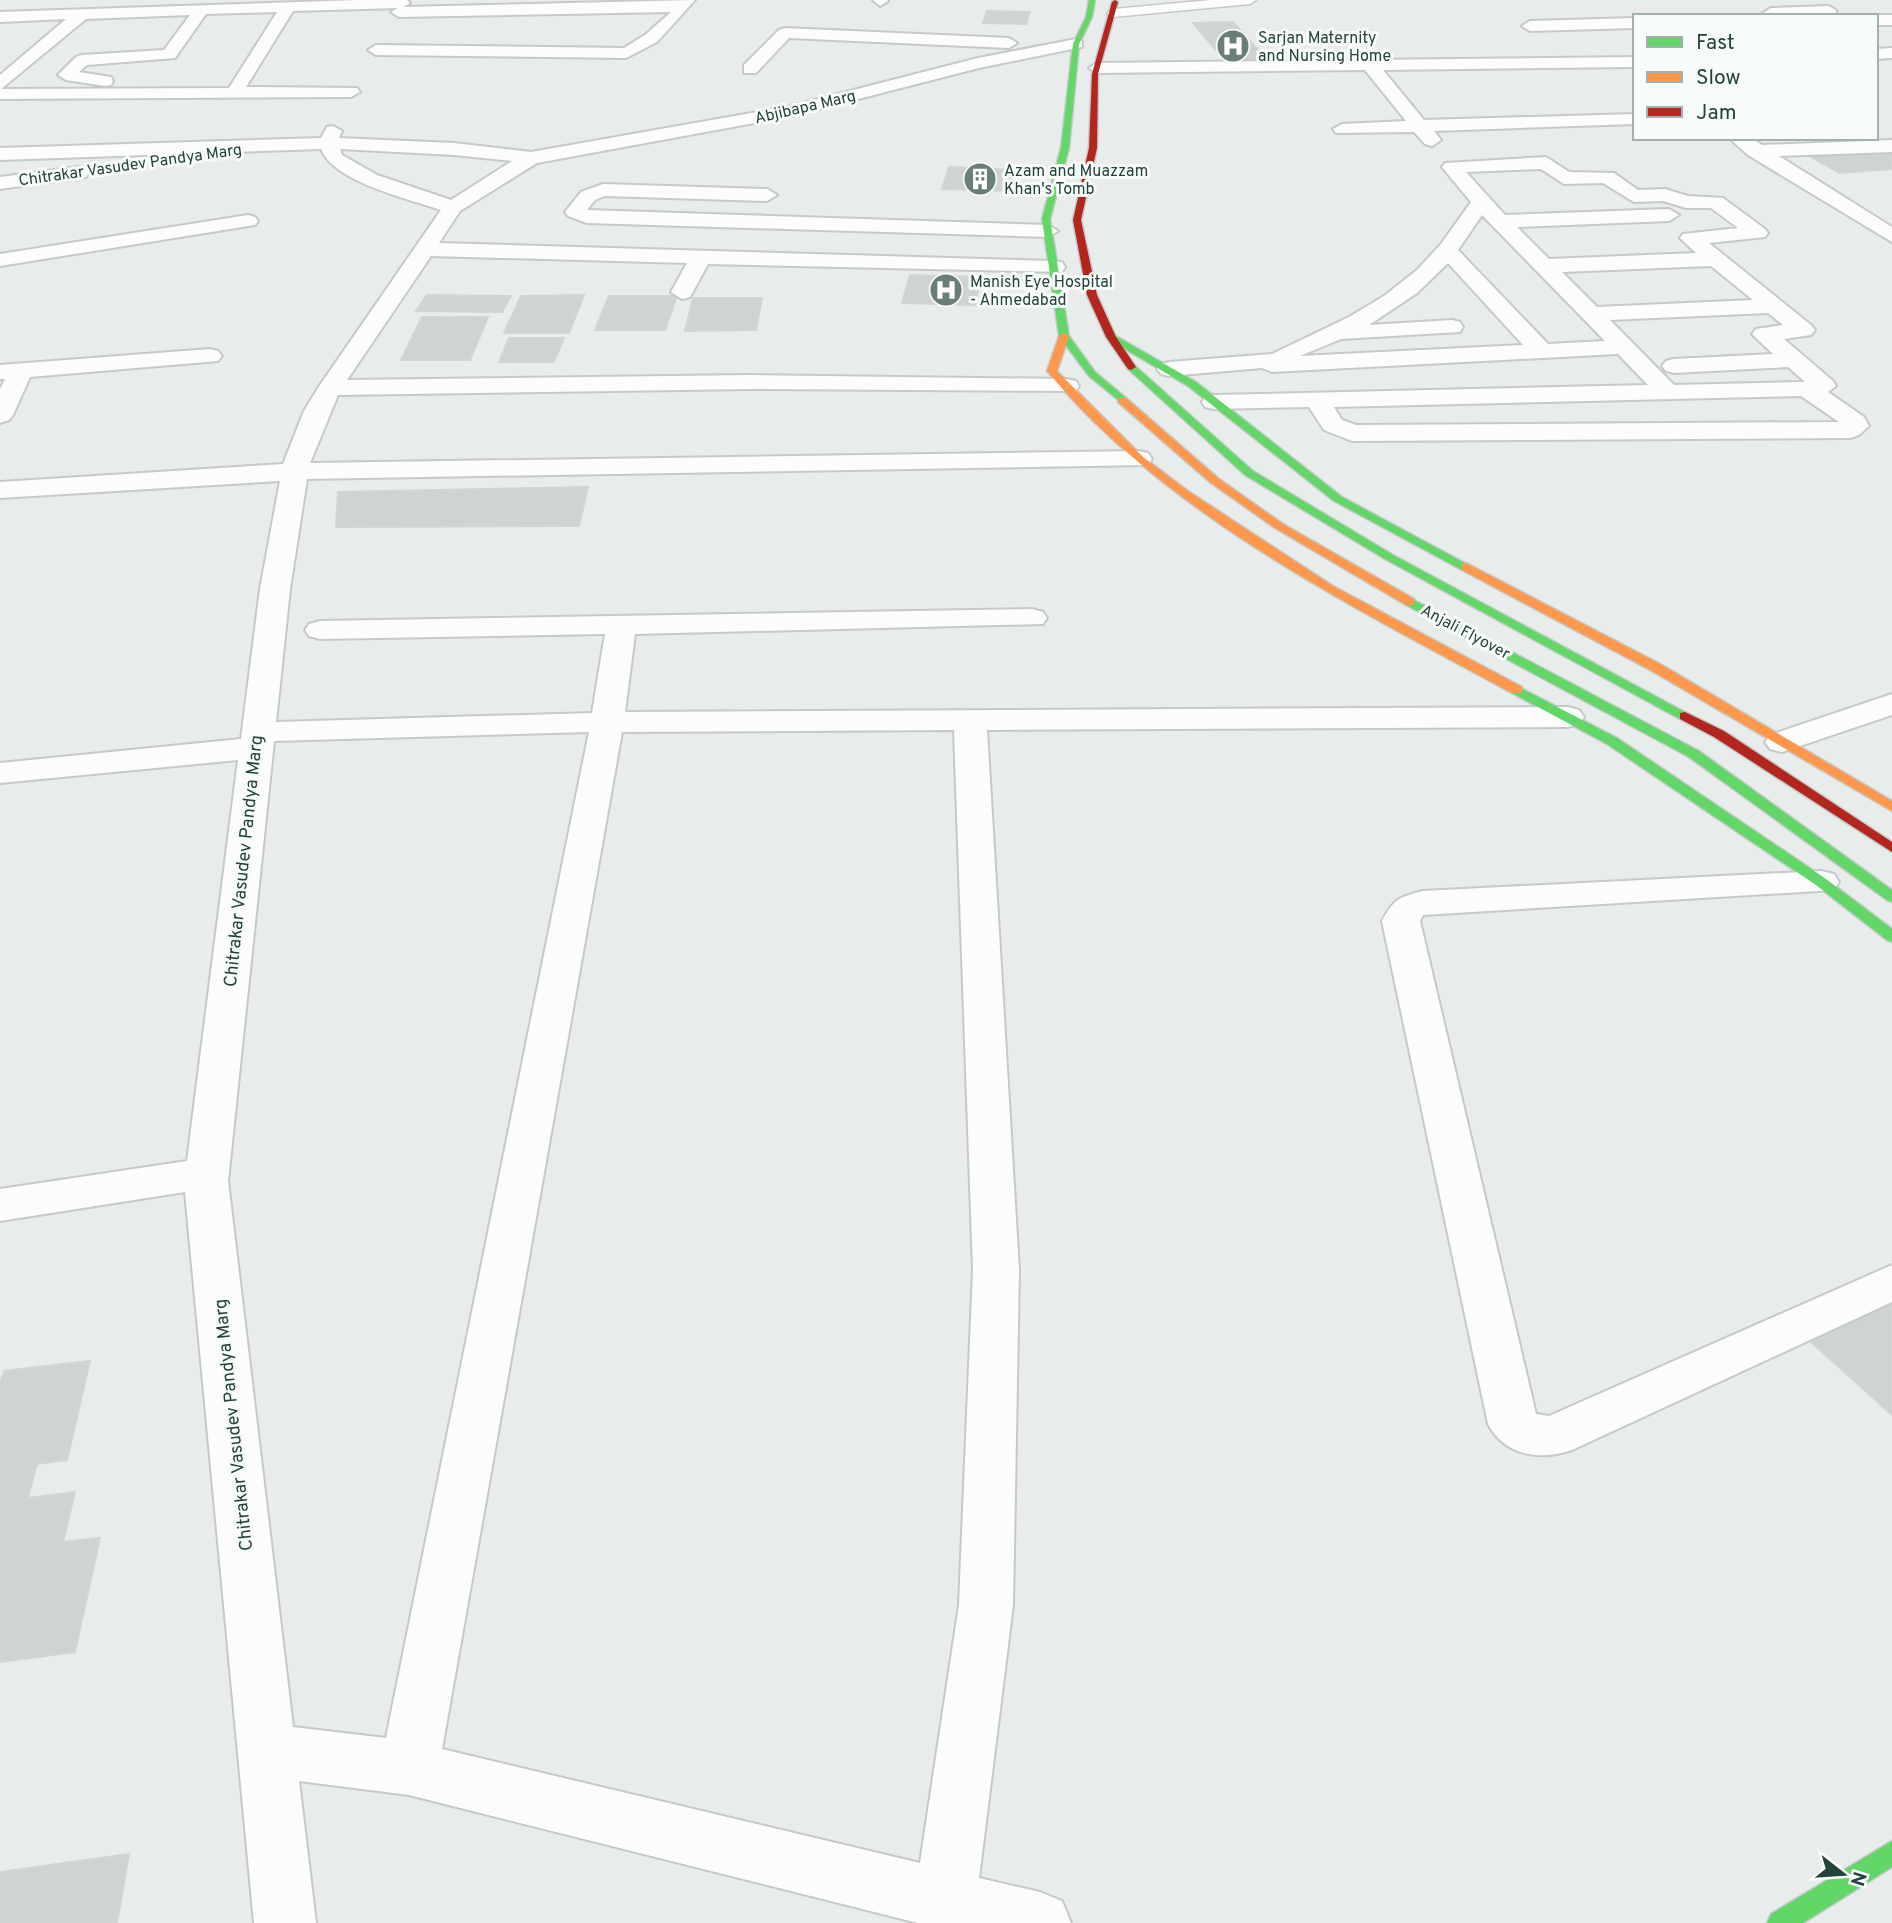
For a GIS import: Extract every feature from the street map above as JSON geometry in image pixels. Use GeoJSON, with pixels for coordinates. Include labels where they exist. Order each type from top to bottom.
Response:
{"type":"FeatureCollection","features":[{"type":"Feature","properties":{"kind":"main road"},"geometry":{"type":"LineString","coordinates":[[1092,0],[1089,17],[1071,45],[1065,148],[1046,219],[1064,336],[1052,371],[1139,459],[1184,493],[1329,589],[1612,741],[1821,882],[1892,937]]}},
{"type":"Feature","properties":{"kind":"main road","name":"Anjali Flyover"},"geometry":{"type":"LineString","coordinates":[[1114,7],[1097,68],[1093,148],[1077,220],[1093,295],[1111,337],[1137,375],[1249,472],[1389,557],[1719,734],[1892,848]]}},
{"type":"Feature","properties":{"kind":"main road","name":"Anjali Flyover"},"geometry":{"type":"LineString","coordinates":[[1064,336],[1092,374],[1215,481],[1279,526],[1355,572],[1694,754],[1806,832],[1892,897]]}},
{"type":"Feature","properties":{"kind":"main road"},"geometry":{"type":"LineString","coordinates":[[1111,337],[1169,369],[1338,499],[1657,668],[1892,807]]}},
{"type":"Feature","properties":{"kind":"main road"},"geometry":{"type":"LineString","coordinates":[[1780,1923],[1892,1853]]}},
{"type":"Feature","properties":{"kind":"street"},"geometry":{"type":"LineString","coordinates":[[3,16],[28,0]]}},
{"type":"Feature","properties":{"kind":"street"},"geometry":{"type":"LineString","coordinates":[[117,13],[130,0]]}},
{"type":"Feature","properties":{"kind":"street"},"geometry":{"type":"LineString","coordinates":[[3,16],[288,7],[686,3]]}},
{"type":"Feature","properties":{"kind":"street"},"geometry":{"type":"LineString","coordinates":[[401,5],[373,55],[626,53],[636,50],[686,3]]}},
{"type":"Feature","properties":{"kind":"street"},"geometry":{"type":"LineString","coordinates":[[234,93],[288,7]]}},
{"type":"Feature","properties":{"kind":"street"},"geometry":{"type":"LineString","coordinates":[[124,93],[139,83],[66,75],[82,60],[169,55],[201,10]]}},
{"type":"Feature","properties":{"kind":"street"},"geometry":{"type":"LineString","coordinates":[[1773,14],[1829,10]]}},
{"type":"Feature","properties":{"kind":"street"},"geometry":{"type":"LineString","coordinates":[[0,83],[82,14]]}},
{"type":"Feature","properties":{"kind":"street"},"geometry":{"type":"LineString","coordinates":[[750,69],[800,15]]}},
{"type":"Feature","properties":{"kind":"street"},"geometry":{"type":"LineString","coordinates":[[848,44],[868,20]]}},
{"type":"Feature","properties":{"kind":"street"},"geometry":{"type":"LineString","coordinates":[[1530,26],[1633,23]]}},
{"type":"Feature","properties":{"kind":"street"},"geometry":{"type":"LineString","coordinates":[[785,33],[848,44],[1071,45]]}},
{"type":"Feature","properties":{"kind":"street"},"geometry":{"type":"LineString","coordinates":[[899,43],[978,63]]}},
{"type":"Feature","properties":{"kind":"street","name":"Abjibapa Marg"},"geometry":{"type":"LineString","coordinates":[[531,158],[792,111],[926,75],[1071,45]]}},
{"type":"Feature","properties":{"kind":"street"},"geometry":{"type":"LineString","coordinates":[[762,56],[785,58]]}},
{"type":"Feature","properties":{"kind":"street"},"geometry":{"type":"LineString","coordinates":[[1097,68],[1633,62]]}},
{"type":"Feature","properties":{"kind":"street"},"geometry":{"type":"LineString","coordinates":[[1370,65],[1435,144]]}},
{"type":"Feature","properties":{"kind":"street"},"geometry":{"type":"LineString","coordinates":[[897,67],[926,75]]}},
{"type":"Feature","properties":{"kind":"street"},"geometry":{"type":"LineString","coordinates":[[1462,82],[1514,80]]}},
{"type":"Feature","properties":{"kind":"street"},"geometry":{"type":"LineString","coordinates":[[1358,84],[1411,83]]}},
{"type":"Feature","properties":{"kind":"street"},"geometry":{"type":"LineString","coordinates":[[0,94],[234,93],[355,87],[328,143],[334,158],[370,179],[453,206]]}},
{"type":"Feature","properties":{"kind":"street"},"geometry":{"type":"LineString","coordinates":[[1342,129],[1633,119]]}},
{"type":"Feature","properties":{"kind":"street"},"geometry":{"type":"LineString","coordinates":[[1517,123],[1536,139]]}},
{"type":"Feature","properties":{"kind":"street"},"geometry":{"type":"LineString","coordinates":[[1741,140],[1892,236]]}},
{"type":"Feature","properties":{"kind":"street","name":"Chitrakar Vasudev Pandya Marg"},"geometry":{"type":"LineString","coordinates":[[0,154],[328,143],[454,149],[531,158]]}},
{"type":"Feature","properties":{"kind":"street","name":"Chitrakar Vasudev Pandya Marg"},"geometry":{"type":"LineString","coordinates":[[0,183],[229,153],[260,144]]}},
{"type":"Feature","properties":{"kind":"street"},"geometry":{"type":"LineString","coordinates":[[1755,151],[1892,146]]}},
{"type":"Feature","properties":{"kind":"street","name":"Chitrakar Vasudev Pandya Marg"},"geometry":{"type":"LineString","coordinates":[[285,1923],[208,1173],[256,740],[295,471],[317,411],[330,387],[453,206],[531,158]]}},
{"type":"Feature","properties":{"kind":"street"},"geometry":{"type":"LineString","coordinates":[[1634,196],[1606,177],[1463,182],[1481,202],[1505,211],[1731,213]]}},
{"type":"Feature","properties":{"kind":"street"},"geometry":{"type":"LineString","coordinates":[[767,195],[603,190],[588,196],[575,212],[587,217],[1048,231]]}},
{"type":"Feature","properties":{"kind":"street"},"geometry":{"type":"LineString","coordinates":[[1592,197],[1664,195],[1686,202],[1716,202],[1758,233],[1683,238],[1716,259],[1803,330],[1737,335]]}},
{"type":"Feature","properties":{"kind":"street"},"geometry":{"type":"LineString","coordinates":[[1270,363],[1370,316],[1413,284],[1447,249],[1481,202]]}},
{"type":"Feature","properties":{"kind":"street"},"geometry":{"type":"LineString","coordinates":[[1505,211],[1523,245],[1591,314],[1627,341],[1644,368],[1667,391]]}},
{"type":"Feature","properties":{"kind":"street"},"geometry":{"type":"LineString","coordinates":[[0,260],[248,221]]}},
{"type":"Feature","properties":{"kind":"street"},"geometry":{"type":"LineString","coordinates":[[1523,245],[1551,243]]}},
{"type":"Feature","properties":{"kind":"street"},"geometry":{"type":"LineString","coordinates":[[424,249],[1054,267]]}},
{"type":"Feature","properties":{"kind":"street"},"geometry":{"type":"LineString","coordinates":[[1447,249],[1542,351]]}},
{"type":"Feature","properties":{"kind":"street"},"geometry":{"type":"LineString","coordinates":[[682,292],[701,257]]}},
{"type":"Feature","properties":{"kind":"street"},"geometry":{"type":"LineString","coordinates":[[1544,266],[1716,259]]}},
{"type":"Feature","properties":{"kind":"street"},"geometry":{"type":"LineString","coordinates":[[1716,283],[1743,282]]}},
{"type":"Feature","properties":{"kind":"street"},"geometry":{"type":"LineString","coordinates":[[1413,284],[1477,354]]}},
{"type":"Feature","properties":{"kind":"street"},"geometry":{"type":"LineString","coordinates":[[1567,289],[1594,288]]}},
{"type":"Feature","properties":{"kind":"street"},"geometry":{"type":"LineString","coordinates":[[1591,314],[1773,306]]}},
{"type":"Feature","properties":{"kind":"street"},"geometry":{"type":"LineString","coordinates":[[1335,333],[1452,327]]}},
{"type":"Feature","properties":{"kind":"street"},"geometry":{"type":"LineString","coordinates":[[1214,402],[1824,387],[1764,334]]}},
{"type":"Feature","properties":{"kind":"street"},"geometry":{"type":"LineString","coordinates":[[1169,369],[1542,351],[1627,341]]}},
{"type":"Feature","properties":{"kind":"street"},"geometry":{"type":"LineString","coordinates":[[0,415],[11,371],[210,356]]}},
{"type":"Feature","properties":{"kind":"street"},"geometry":{"type":"LineString","coordinates":[[1644,368],[1794,360]]}},
{"type":"Feature","properties":{"kind":"street"},"geometry":{"type":"LineString","coordinates":[[1270,363],[1333,425],[1352,433],[1850,430],[1856,426],[1855,422],[1805,389]]}},
{"type":"Feature","properties":{"kind":"street"},"geometry":{"type":"LineString","coordinates":[[330,387],[752,382],[1067,386]]}},
{"type":"Feature","properties":{"kind":"street"},"geometry":{"type":"LineString","coordinates":[[0,490],[244,477],[295,471],[1139,459]]}},
{"type":"Feature","properties":{"kind":"street"},"geometry":{"type":"LineString","coordinates":[[320,630],[1032,618]]}},
{"type":"Feature","properties":{"kind":"street"},"geometry":{"type":"LineString","coordinates":[[409,1768],[607,722],[621,626]]}},
{"type":"Feature","properties":{"kind":"street"},"geometry":{"type":"LineString","coordinates":[[1782,742],[1892,704]]}},
{"type":"Feature","properties":{"kind":"street"},"geometry":{"type":"LineString","coordinates":[[0,773],[256,740],[607,722],[1569,717]]}},
{"type":"Feature","properties":{"kind":"street"},"geometry":{"type":"LineString","coordinates":[[946,1899],[986,1605],[996,1270],[970,720]]}},
{"type":"Feature","properties":{"kind":"street"},"geometry":{"type":"LineString","coordinates":[[1821,882],[1423,902],[1408,908],[1402,921],[1513,1424],[1521,1433],[1537,1437],[1554,1436],[1892,1283]]}},
{"type":"Feature","properties":{"kind":"street"},"geometry":{"type":"LineString","coordinates":[[0,1205],[208,1173]]}},
{"type":"Feature","properties":{"kind":"street"},"geometry":{"type":"LineString","coordinates":[[266,1750],[409,1768],[1040,1923]]}},
{"type":"Feature","properties":{"kind":"lane"},"geometry":{"type":"LineString","coordinates":[[1114,7],[1250,0]]}},
{"type":"Feature","properties":{"kind":"building"},"geometry":{"type":"Polygon","coordinates":[[[987,11],[1030,12],[1026,24],[983,23],[987,11]]]}},
{"type":"Feature","properties":{"kind":"building"},"geometry":{"type":"Polygon","coordinates":[[[1233,22],[1268,61],[1226,62],[1193,23],[1233,22]]]}},
{"type":"Feature","properties":{"kind":"building"},"geometry":{"type":"Polygon","coordinates":[[[1892,150],[1892,169],[1839,173],[1804,153],[1892,150]]]}},
{"type":"Feature","properties":{"kind":"building","name":"Azam and Muazzam Khan's Tomb"},"geometry":{"type":"Polygon","coordinates":[[[949,167],[1018,170],[1013,191],[942,189],[949,167]]]}},
{"type":"Feature","properties":{"kind":"building"},"geometry":{"type":"Polygon","coordinates":[[[910,275],[981,277],[975,305],[902,303],[910,275]]]}},
{"type":"Feature","properties":{"kind":"building"},"geometry":{"type":"Polygon","coordinates":[[[427,295],[511,296],[502,312],[416,311],[427,295]]]}},
{"type":"Feature","properties":{"kind":"building"},"geometry":{"type":"Polygon","coordinates":[[[584,295],[569,333],[504,333],[521,296],[584,295]]]}},
{"type":"Feature","properties":{"kind":"building"},"geometry":{"type":"Polygon","coordinates":[[[609,296],[677,296],[665,330],[595,330],[609,296]]]}},
{"type":"Feature","properties":{"kind":"building"},"geometry":{"type":"Polygon","coordinates":[[[693,298],[762,298],[756,330],[685,331],[693,298]]]}},
{"type":"Feature","properties":{"kind":"building"},"geometry":{"type":"Polygon","coordinates":[[[422,317],[488,317],[470,360],[401,360],[422,317]]]}},
{"type":"Feature","properties":{"kind":"building"},"geometry":{"type":"Polygon","coordinates":[[[509,338],[564,338],[554,362],[499,362],[509,338]]]}},
{"type":"Feature","properties":{"kind":"building"},"geometry":{"type":"Polygon","coordinates":[[[588,487],[579,526],[336,527],[338,492],[588,487]]]}},
{"type":"Feature","properties":{"kind":"building"},"geometry":{"type":"Polygon","coordinates":[[[1892,1302],[1892,1415],[1811,1342],[1892,1302]]]}},
{"type":"Feature","properties":{"kind":"building"},"geometry":{"type":"Polygon","coordinates":[[[90,1361],[67,1460],[37,1464],[28,1498],[75,1492],[63,1542],[100,1538],[75,1652],[0,1662],[0,1384],[4,1371],[90,1361]]]}},
{"type":"Feature","properties":{"kind":"building"},"geometry":{"type":"Polygon","coordinates":[[[129,1854],[117,1923],[0,1923],[0,1872],[129,1854]]]}},
{"type":"Feature","properties":{"kind":"traffic: fast"},"geometry":{"type":"LineString","coordinates":[[1092,0],[1089,17],[1076,44],[1065,148],[1046,219],[1064,336],[1092,374],[1122,400]]}},
{"type":"Feature","properties":{"kind":"traffic: fast"},"geometry":{"type":"LineString","coordinates":[[1111,337],[1192,384],[1338,499],[1466,567]]}},
{"type":"Feature","properties":{"kind":"traffic: fast"},"geometry":{"type":"LineString","coordinates":[[1131,367],[1249,473],[1389,557],[1685,716]]}},
{"type":"Feature","properties":{"kind":"traffic: fast"},"geometry":{"type":"LineString","coordinates":[[1410,602],[1694,754],[1892,897]]}},
{"type":"Feature","properties":{"kind":"traffic: fast"},"geometry":{"type":"LineString","coordinates":[[1517,690],[1612,741],[1821,882],[1892,937]]}},
{"type":"Feature","properties":{"kind":"traffic: fast"},"geometry":{"type":"LineString","coordinates":[[1780,1923],[1892,1853]]}},
{"type":"Feature","properties":{"kind":"traffic: slow"},"geometry":{"type":"LineString","coordinates":[[1064,336],[1052,371],[1139,459],[1184,493],[1329,589],[1517,690]]}},
{"type":"Feature","properties":{"kind":"traffic: slow"},"geometry":{"type":"LineString","coordinates":[[1122,400],[1215,481],[1279,526],[1410,602]]}},
{"type":"Feature","properties":{"kind":"traffic: slow"},"geometry":{"type":"LineString","coordinates":[[1466,567],[1657,668],[1892,807]]}},
{"type":"Feature","properties":{"kind":"traffic: jam"},"geometry":{"type":"LineString","coordinates":[[1115,2],[1095,74],[1093,148],[1077,220],[1092,295],[1111,337],[1131,367]]}},
{"type":"Feature","properties":{"kind":"traffic: jam"},"geometry":{"type":"LineString","coordinates":[[1685,716],[1719,734],[1892,848]]}},
{"type":"Feature","properties":{"kind":"place","name":"Sarjan Maternity and Nursing Home"},"geometry":{"type":"Point","coordinates":[1233,46]}},
{"type":"Feature","properties":{"kind":"place","name":"Azam and Muazzam Khan's Tomb"},"geometry":{"type":"Point","coordinates":[980,179]}},
{"type":"Feature","properties":{"kind":"place","name":"Manish Eye Hospital - Ahmedabad"},"geometry":{"type":"Point","coordinates":[946,290]}}]}
